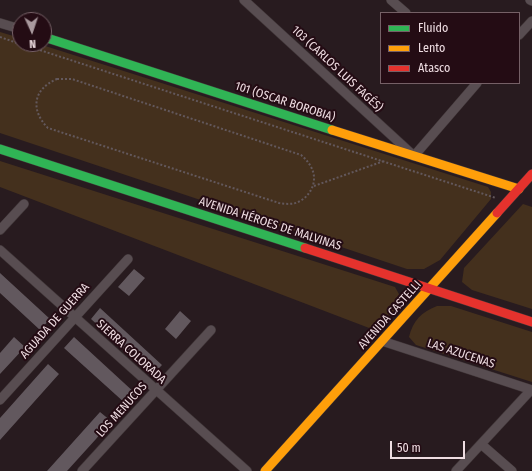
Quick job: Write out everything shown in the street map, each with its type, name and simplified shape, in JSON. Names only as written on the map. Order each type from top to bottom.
[{"type":"main road","name":"101 (OSCAR BOROBIA)","points":[[52,40],[518,189]]},
{"type":"main road","name":"AVENIDA HÉROES DE MALVINAS","points":[[0,149],[532,322]]},
{"type":"main road","name":"AVENIDA CASTELLI","points":[[265,471],[532,174]]},
{"type":"street","name":"103 (CARLOS LUIS FAGÉS)","points":[[244,0],[414,156]]},
{"type":"street","points":[[391,0],[405,12]]},
{"type":"street","points":[[520,34],[532,21]]},
{"type":"street","points":[[0,23],[12,27]]},
{"type":"street","points":[[414,156],[476,84]]},
{"type":"street","points":[[0,230],[24,204]]},
{"type":"street","name":"SIERRA COLORADA","points":[[0,250],[247,471]]},
{"type":"street","name":"AGUADA DE GUERRA","points":[[0,400],[128,259]]},
{"type":"street","name":"LOS MENUCOS","points":[[82,471],[211,330]]},
{"type":"street","name":"LAS AZUCENAS","points":[[382,341],[531,390]]},
{"type":"street","points":[[456,471],[531,390]]},
{"type":"street","points":[[482,444],[512,471]]},
{"type":"path","points":[[0,37],[12,41]]},
{"type":"path","points":[[45,52],[507,201]]},
{"type":"path","points":[[314,186],[315,178],[312,167],[301,155],[72,79],[57,79],[47,83],[40,92],[37,101],[37,110],[41,121],[48,128],[279,203],[291,204],[301,201],[307,196],[314,186],[384,161]]},
{"type":"shaded area","points":[[0,32],[12,36],[12,52],[52,52],[52,48],[488,187],[491,192],[491,199],[440,260],[424,269],[407,269],[0,133]]},
{"type":"shaded area","points":[[0,161],[395,287],[400,296],[397,308],[377,331],[0,187]]},
{"type":"shaded area","points":[[523,204],[532,207],[532,309],[472,290],[462,282],[464,268]]},
{"type":"shaded area","points":[[437,306],[451,306],[532,332],[532,382],[416,345],[409,337],[415,322],[426,311]]},
{"type":"building","points":[[134,269],[145,278],[129,296],[118,287]]},
{"type":"building","points":[[0,273],[50,319],[40,330],[0,293]]},
{"type":"building","points":[[100,308],[162,365],[152,375],[91,319]]},
{"type":"building","points":[[180,311],[191,321],[176,339],[165,329]]},
{"type":"building","points":[[14,337],[25,347],[0,374],[0,353]]},
{"type":"building","points":[[74,337],[136,394],[126,404],[64,348]]},
{"type":"building","points":[[48,364],[59,374],[0,440],[0,418]]},
{"type":"building","points":[[100,412],[111,421],[96,439],[67,471],[47,471]]},
{"type":"traffic: fast","points":[[52,40],[332,130]]},
{"type":"traffic: fast","points":[[0,149],[305,248]]},
{"type":"traffic: slow","points":[[332,130],[519,189]]},
{"type":"traffic: slow","points":[[265,471],[497,213]]},
{"type":"traffic: jam","points":[[497,213],[532,174]]},
{"type":"traffic: jam","points":[[305,248],[532,322]]}]
